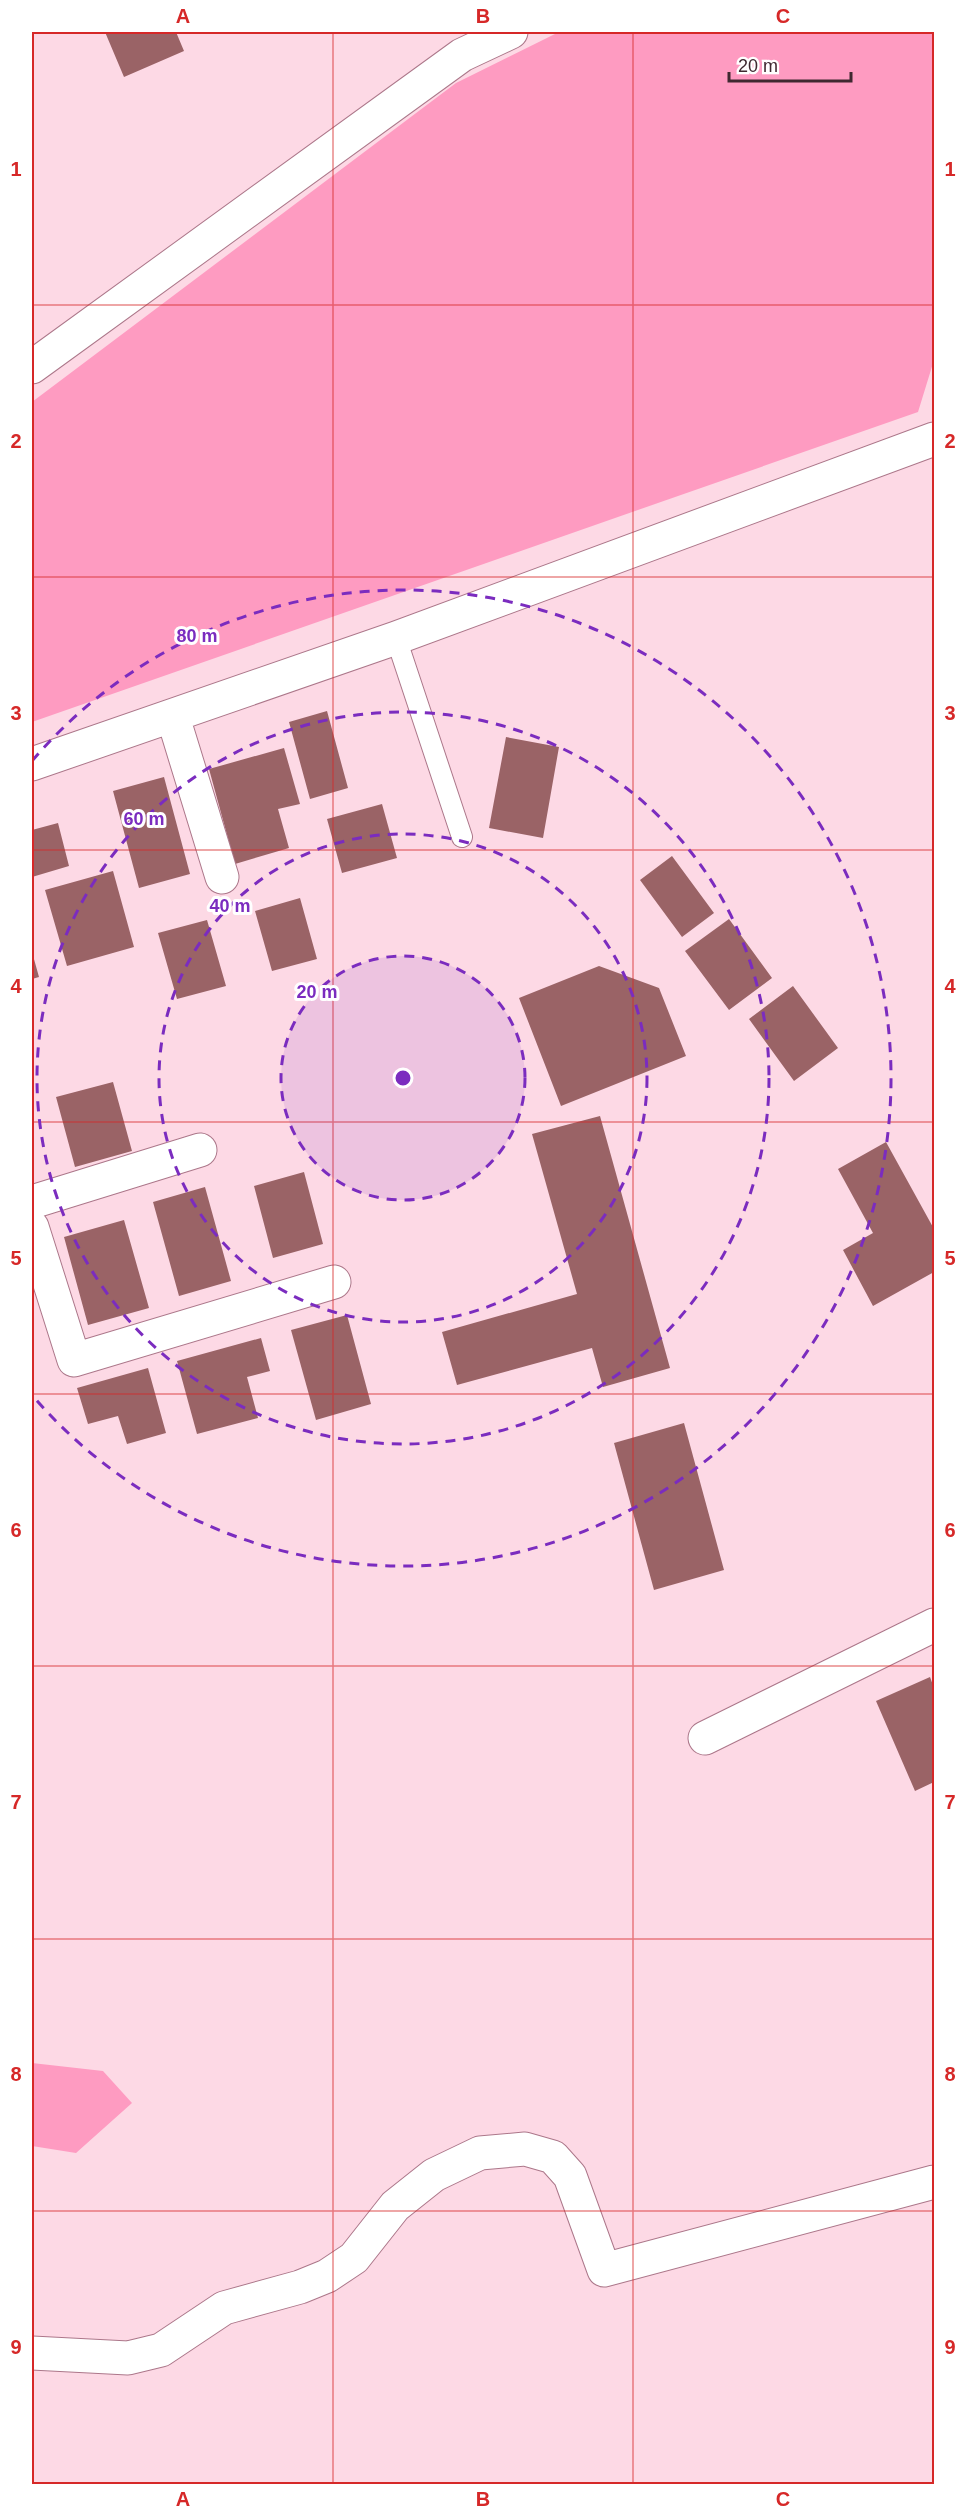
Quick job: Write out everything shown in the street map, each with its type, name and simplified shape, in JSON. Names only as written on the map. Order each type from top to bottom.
[{"type":"street","points":[[32,367],[462,55],[511,32]]},
{"type":"street","points":[[32,764],[396,638],[934,439]]},
{"type":"street","points":[[173,717],[222,877]]},
{"type":"street","points":[[32,1202],[200,1150]]},
{"type":"street","points":[[32,1227],[75,1360],[333,1282]]},
{"type":"street","points":[[705,1738],[934,1624]]},
{"type":"street","points":[[32,2353],[128,2358],[161,2350],[224,2308],[300,2287],[327,2276],[354,2258],[395,2206],[434,2175],[480,2153],[525,2149],[553,2157],[570,2176],[604,2270],[934,2182]]},
{"type":"lane","points":[[396,638],[462,837]]},
{"type":"shaded area","points":[[559,32],[934,32],[934,360],[918,412],[32,722],[32,402],[456,83]]},
{"type":"shaded area","points":[[32,2063],[103,2071],[132,2103],[76,2153],[32,2146]]},
{"type":"building","points":[[105,32],[176,32],[184,51],[124,77]]},
{"type":"building","points":[[327,711],[348,788],[310,799],[289,722]]},
{"type":"building","points":[[506,737],[559,747],[543,838],[489,828]]},
{"type":"building","points":[[284,748],[300,804],[278,809],[289,848],[235,864],[209,769]]},
{"type":"building","points":[[164,777],[190,874],[139,888],[113,791]]},
{"type":"building","points":[[382,804],[397,858],[342,873],[327,819]]},
{"type":"building","points":[[58,823],[69,866],[32,877],[32,830]]},
{"type":"building","points":[[672,856],[714,913],[682,937],[640,880]]},
{"type":"building","points":[[113,871],[134,947],[67,966],[45,890]]},
{"type":"building","points":[[300,898],[317,959],[272,971],[255,911]]},
{"type":"building","points":[[729,919],[772,978],[729,1010],[685,951]]},
{"type":"building","points":[[207,920],[226,986],[177,999],[158,933]]},
{"type":"building","points":[[32,952],[39,977],[32,979]]},
{"type":"building","points":[[599,966],[659,988],[686,1056],[561,1106],[519,998]]},
{"type":"building","points":[[793,986],[838,1048],[794,1081],[749,1019]]},
{"type":"building","points":[[113,1082],[132,1151],[75,1167],[56,1097]]},
{"type":"building","points":[[600,1116],[670,1368],[603,1387],[592,1348],[457,1385],[442,1332],[577,1294],[532,1134]]},
{"type":"building","points":[[886,1142],[934,1229],[934,1272],[873,1306],[843,1250],[873,1233],[838,1169]]},
{"type":"building","points":[[304,1172],[323,1244],[273,1258],[254,1186]]},
{"type":"building","points":[[205,1187],[231,1281],[179,1296],[153,1202]]},
{"type":"building","points":[[124,1220],[149,1308],[88,1325],[64,1237]]},
{"type":"building","points":[[347,1315],[371,1404],[316,1420],[291,1330]]},
{"type":"building","points":[[261,1338],[270,1371],[247,1377],[258,1418],[197,1434],[177,1361]]},
{"type":"building","points":[[148,1368],[166,1433],[127,1444],[118,1416],[88,1424],[77,1388]]},
{"type":"building","points":[[684,1423],[724,1570],[654,1590],[614,1443]]},
{"type":"building","points":[[930,1677],[934,1688],[934,1782],[915,1791],[876,1701]]}]
